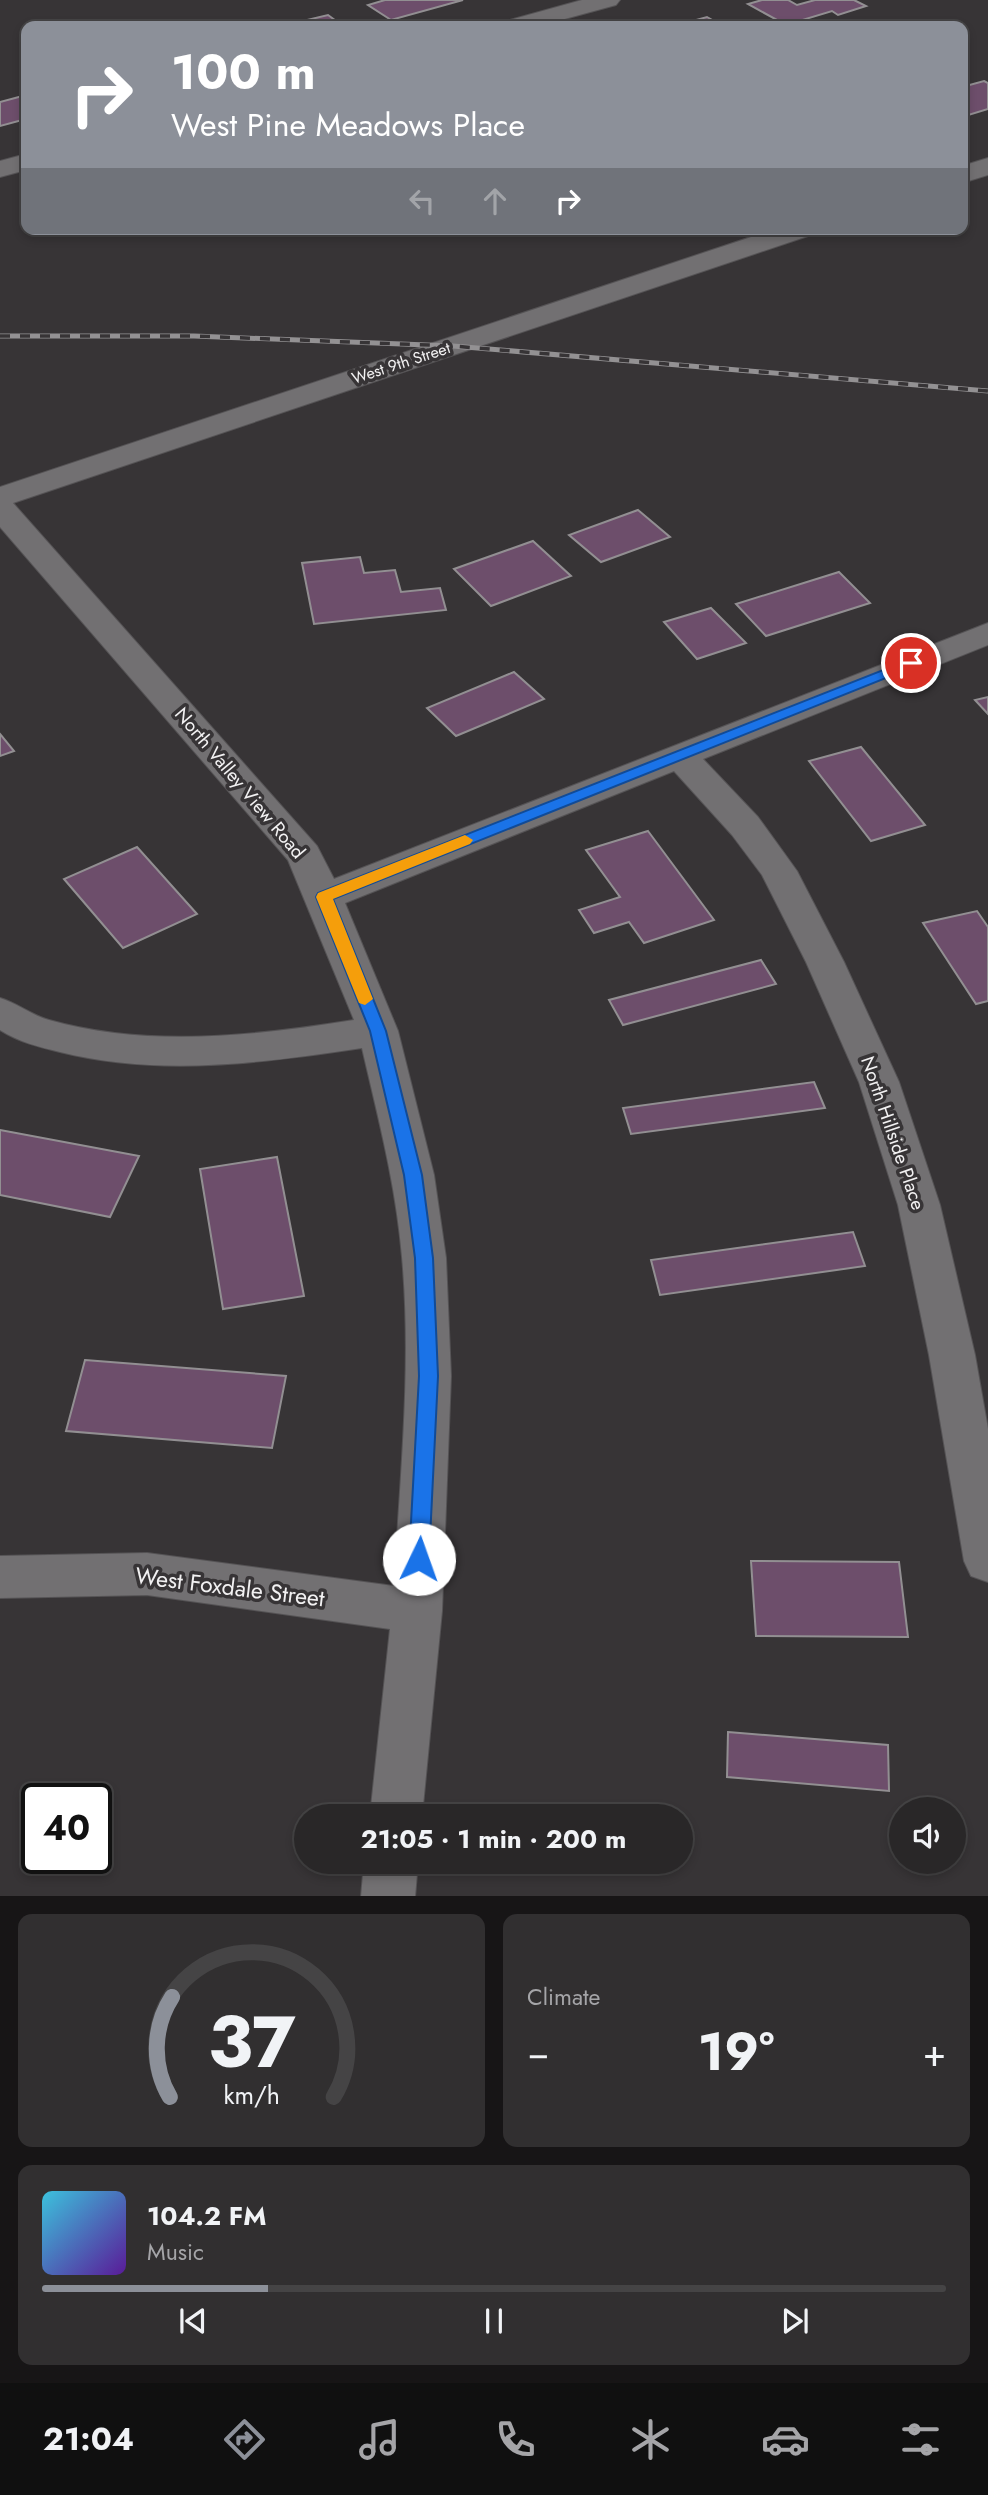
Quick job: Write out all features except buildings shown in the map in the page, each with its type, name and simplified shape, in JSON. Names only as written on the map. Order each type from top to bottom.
[{"type":"street","points":[[532,21],[608,0]]},
{"type":"street","points":[[0,169],[21,163]]},
{"type":"street","points":[[968,173],[988,166]]},
{"type":"street","name":"West 9th Street","points":[[0,497],[784,235]]},
{"type":"street","name":"North Valley View Road","points":[[0,508],[304,855],[324,897],[378,1031],[413,1175],[424,1258],[428,1376],[417,1611],[397,1804]]},
{"type":"street","points":[[324,897],[988,633]]},
{"type":"street","name":"North Hillside Place","points":[[679,755],[744,826],[778,871],[825,961],[879,1082],[919,1205],[952,1355],[988,1562]]},
{"type":"street","points":[[0,1012],[36,1031],[110,1048],[158,1053],[233,1052],[378,1031]]},
{"type":"street","name":"West Foxdale Street","points":[[0,1577],[147,1574],[417,1611]]},
{"type":"street","points":[[388,1896],[390,1874]]},
{"type":"railway","points":[[0,336],[194,336],[453,346],[988,391]]},
{"type":"slow traffic","points":[[365,999],[324,897],[465,840]]},
{"type":"route","points":[[419,1559],[428,1376],[424,1258],[413,1175],[378,1031],[324,897],[911,663]]}]
